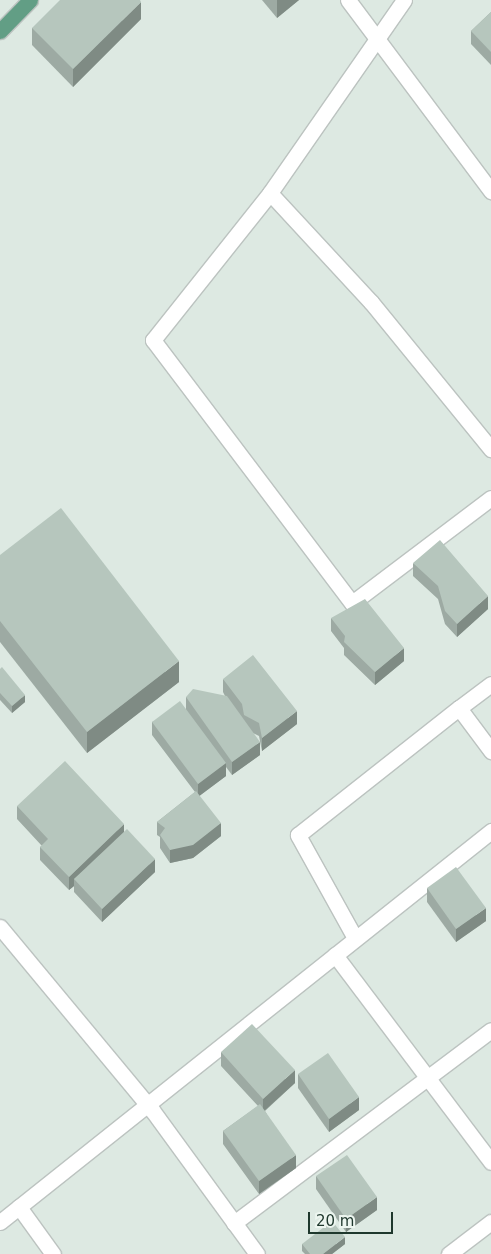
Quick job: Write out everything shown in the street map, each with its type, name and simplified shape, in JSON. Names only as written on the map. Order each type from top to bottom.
[{"type":"main road","points":[[0,31],[30,0]]},
{"type":"street","points":[[348,0],[491,191]]},
{"type":"street","points":[[404,0],[270,193],[153,340],[352,603],[491,498]]},
{"type":"street","points":[[270,193],[371,302],[491,449]]},
{"type":"street","points":[[355,938],[298,835],[491,684]]},
{"type":"street","points":[[459,708],[491,751]]},
{"type":"street","points":[[0,1222],[491,831]]},
{"type":"street","points":[[0,927],[147,1104],[257,1254]]},
{"type":"street","points":[[335,955],[426,1079],[491,1162]]},
{"type":"street","points":[[234,1223],[491,1030]]},
{"type":"street","points":[[20,1206],[54,1254]]},
{"type":"street","points":[[449,1254],[491,1222]]},
{"type":"building","points":[[60,0],[140,0],[141,2],[73,69],[32,28]]},
{"type":"building","points":[[491,12],[491,52],[471,31]]},
{"type":"building","points":[[61,508],[179,661],[87,732],[0,621],[0,555]]},
{"type":"building","points":[[440,540],[488,596],[457,624],[445,611],[438,586],[413,563]]},
{"type":"building","points":[[365,599],[404,648],[375,672],[344,642],[345,636],[331,618]]},
{"type":"building","points":[[253,655],[297,711],[262,738],[259,723],[244,715],[242,704],[223,679]]},
{"type":"building","points":[[2,667],[25,695],[12,706],[0,693],[0,669]]},
{"type":"building","points":[[193,689],[227,696],[260,742],[232,762],[186,697]]},
{"type":"building","points":[[180,701],[226,763],[198,784],[152,722]]},
{"type":"building","points":[[65,761],[124,824],[69,877],[40,847],[48,839],[17,806]]},
{"type":"building","points":[[196,791],[221,823],[193,845],[170,850],[160,835],[165,828],[157,822]]},
{"type":"building","points":[[127,829],[155,859],[102,909],[74,879]]},
{"type":"building","points":[[456,867],[486,908],[456,929],[427,888]]},
{"type":"building","points":[[252,1024],[295,1070],[263,1099],[221,1052]]},
{"type":"building","points":[[328,1053],[359,1097],[329,1119],[298,1074]]},
{"type":"building","points":[[260,1104],[296,1155],[259,1181],[223,1131]]},
{"type":"building","points":[[347,1155],[377,1197],[346,1219],[316,1176]]},
{"type":"building","points":[[332,1221],[345,1237],[323,1254],[310,1254],[302,1244]]}]
